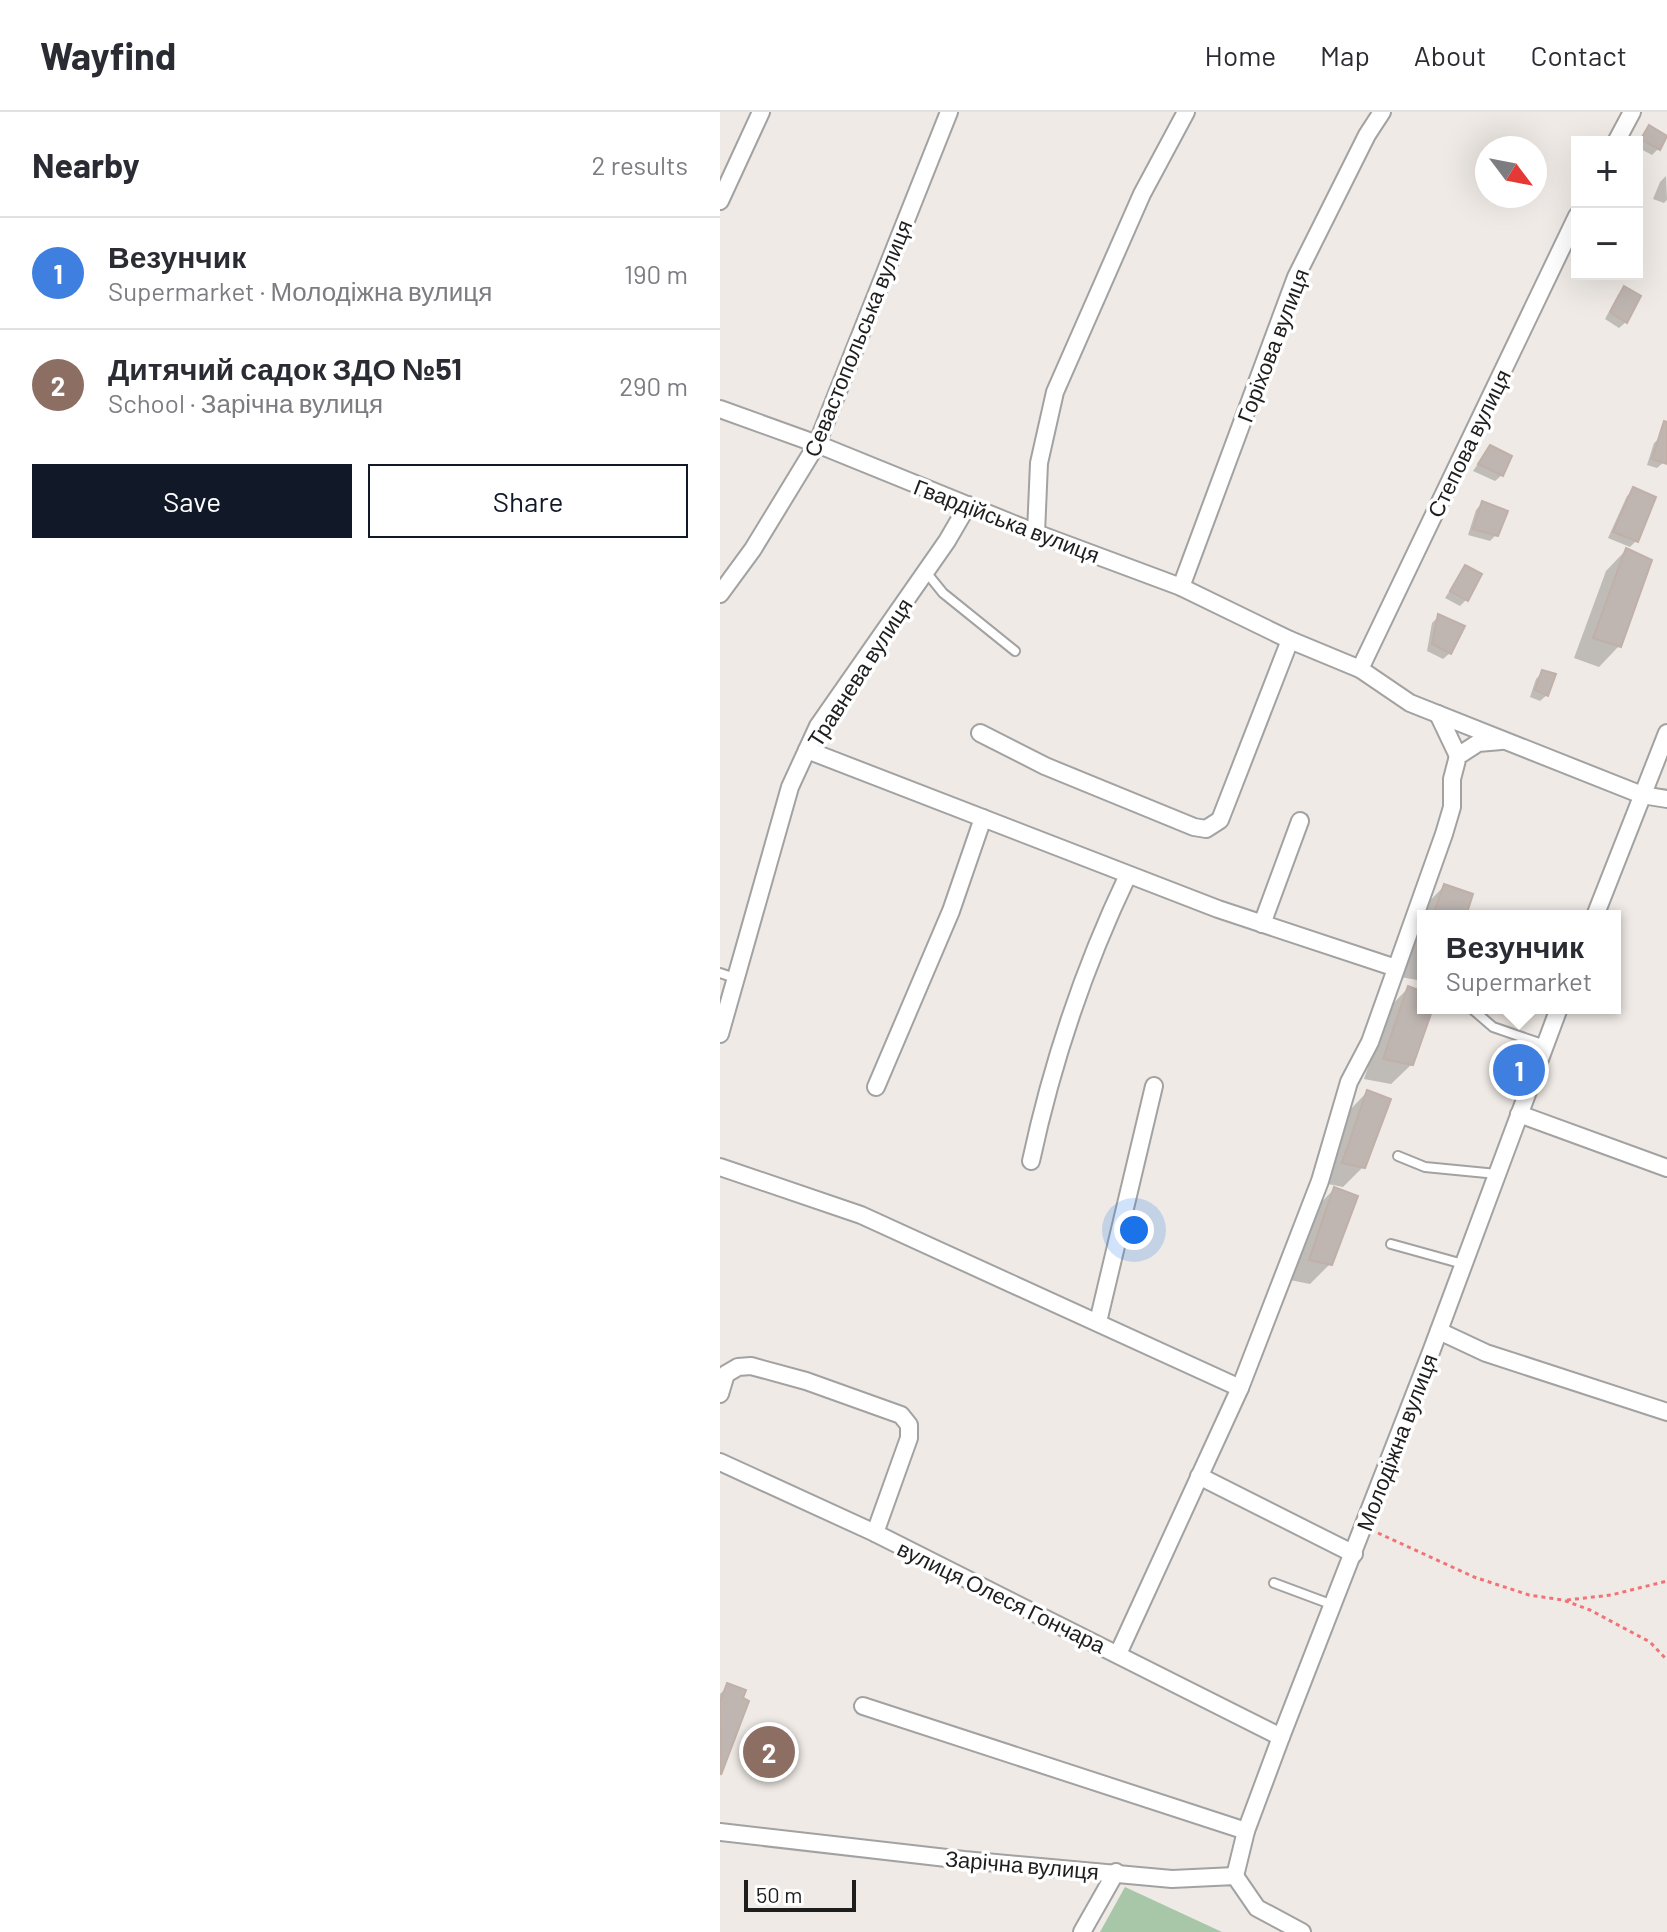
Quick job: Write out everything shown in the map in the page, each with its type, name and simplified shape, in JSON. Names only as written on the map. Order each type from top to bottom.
[{"type":"street","points":[[720,201],[761,112]]},
{"type":"street","name":"Севастопольська вулиця","points":[[720,594],[753,549],[817,444],[949,112]]},
{"type":"street","points":[[1036,533],[1039,463],[1055,392],[1142,194],[1186,112]]},
{"type":"street","name":"Горіхова вулиця","points":[[1181,587],[1296,277],[1367,135],[1382,112]]},
{"type":"street","points":[[1619,136],[1632,112]]},
{"type":"street","name":"Степова вулиця","points":[[1360,669],[1571,229]]},
{"type":"street","name":"Гвардійська вулиця","points":[[720,409],[1181,587],[1290,640],[1360,669],[1410,703],[1642,795],[1667,799]]},
{"type":"street","name":"Травнева вулиця","points":[[720,1034],[728,975],[790,787],[818,726],[968,505]]},
{"type":"street","points":[[980,733],[1045,766],[1194,827],[1206,829],[1220,820],[1290,640]]},
{"type":"street","points":[[1118,1654],[1240,1388],[1320,1181],[1349,1082],[1370,1042],[1452,807],[1452,779],[1458,756],[1438,714]]},
{"type":"street","points":[[1597,910],[1667,733]]},
{"type":"street","points":[[1458,756],[1478,743],[1505,740]]},
{"type":"street","points":[[807,750],[1128,875],[1396,968]]},
{"type":"street","points":[[876,1087],[951,911],[983,818]]},
{"type":"street","points":[[1262,924],[1300,821]]},
{"type":"street","points":[[1031,1161],[1042,1107],[1100,933],[1128,875]]},
{"type":"street","name":"Молодіжна вулиця","points":[[1235,1876],[1246,1831],[1281,1737],[1354,1554],[1557,1014]]},
{"type":"street","points":[[1098,1322],[1154,1086]]},
{"type":"street","points":[[1519,1114],[1667,1168]]},
{"type":"street","points":[[720,1167],[861,1215],[1240,1388]]},
{"type":"street","points":[[1439,1331],[1486,1353],[1667,1412]]},
{"type":"street","points":[[720,1394],[726,1374],[738,1367],[751,1366],[806,1381],[901,1415],[909,1425],[909,1438],[875,1533]]},
{"type":"street","name":"вулиця Олеся Гончара","points":[[720,1462],[875,1533],[1281,1737]]},
{"type":"street","points":[[1199,1476],[1354,1554]]},
{"type":"street","points":[[863,1706],[1246,1831]]},
{"type":"street","name":"Зарічна вулиця","points":[[720,1832],[964,1860],[1172,1879],[1235,1876]]},
{"type":"street","points":[[1082,1932],[1116,1872]]},
{"type":"street","points":[[1235,1876],[1257,1908],[1302,1932]]},
{"type":"lane","points":[[926,571],[943,593],[1015,651]]},
{"type":"lane","points":[[1478,1014],[1493,1027],[1545,1045]]},
{"type":"lane","points":[[1398,1156],[1425,1167],[1497,1174]]},
{"type":"lane","points":[[1391,1244],[1463,1264]]},
{"type":"lane","points":[[1274,1583],[1333,1605]]},
{"type":"path","points":[[1363,1529],[1383,1534],[1474,1577],[1529,1595],[1563,1600],[1621,1624],[1650,1642],[1667,1660]]},
{"type":"path","points":[[1563,1600],[1611,1595],[1667,1581]]},
{"type":"green space","points":[[1125,1887],[1222,1932],[1100,1932]]},
{"type":"building","points":[[1649,125],[1667,136],[1660,150],[1643,140]]},
{"type":"building","points":[[1624,286],[1641,296],[1627,323],[1610,312]]},
{"type":"building","points":[[1664,421],[1667,422],[1667,464],[1652,459]]},
{"type":"building","points":[[1490,445],[1512,456],[1503,476],[1478,464]]},
{"type":"building","points":[[1633,487],[1656,497],[1638,542],[1613,532]]},
{"type":"building","points":[[1482,501],[1508,511],[1498,536],[1473,529]]},
{"type":"building","points":[[1626,548],[1652,560],[1621,647],[1593,638]]},
{"type":"building","points":[[1465,565],[1482,574],[1468,601],[1450,591]]},
{"type":"building","points":[[1438,614],[1465,626],[1451,654],[1432,644]]},
{"type":"building","points":[[1542,670],[1556,674],[1548,696],[1535,690]]},
{"type":"building","points":[[1444,884],[1473,894],[1468,910],[1435,910]]},
{"type":"building","points":[[1408,986],[1417,990],[1417,1014],[1431,1014],[1413,1065],[1383,1059]]},
{"type":"building","points":[[1367,1090],[1391,1099],[1365,1168],[1342,1163]]},
{"type":"building","points":[[1334,1187],[1358,1196],[1332,1265],[1309,1260]]},
{"type":"building","points":[[727,1683],[746,1690],[743,1698],[749,1701],[721,1775],[720,1703]]},
{"type":"place","name":"Везунчик","points":[[1519,1070]]},
{"type":"place","name":"Дитячий садок ЗДО №51","points":[[769,1752]]}]
